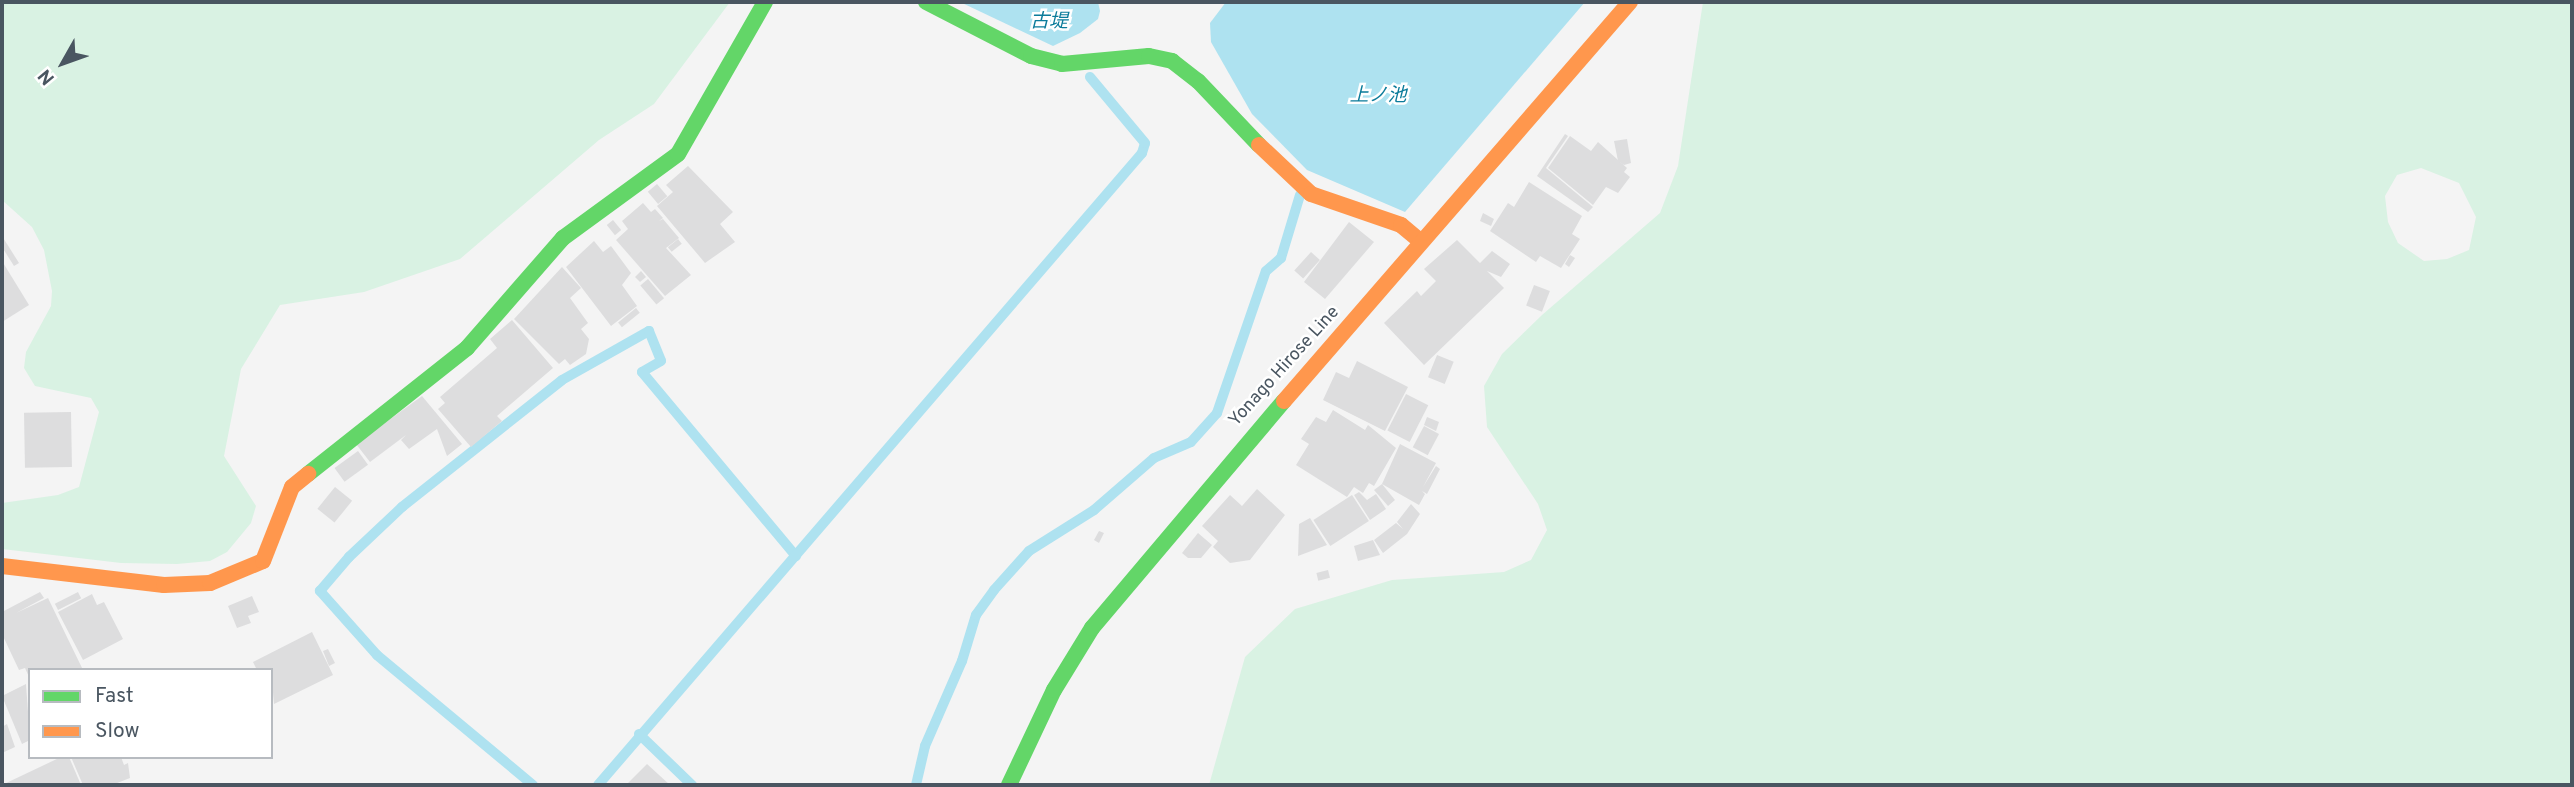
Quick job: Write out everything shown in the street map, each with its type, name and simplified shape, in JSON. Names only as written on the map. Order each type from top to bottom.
[{"type":"street","points":[[2,566],[164,585],[209,583],[263,561],[271,552],[292,487],[467,348],[563,239],[678,154],[765,2]]},
{"type":"street","points":[[926,2],[1031,56],[1062,64],[1149,57],[1172,61],[1198,80],[1295,183],[1311,194],[1401,226],[1421,243]]},
{"type":"street","name":"Yonago Hirose Line","points":[[1009,785],[1054,690],[1092,628],[1197,496],[1630,2]]},
{"type":"green space","points":[[2,2],[730,2],[654,104],[599,140],[460,259],[364,292],[280,305],[241,369],[224,456],[256,506],[251,523],[227,552],[210,561],[177,564],[121,563],[2,549],[2,503],[58,495],[79,487],[99,412],[91,398],[35,386],[24,368],[26,352],[51,306],[52,291],[44,250],[32,227],[2,200]]},
{"type":"green space","points":[[1703,2],[2572,2],[2572,785],[1209,785],[1245,657],[1295,609],[1392,580],[1504,572],[1531,560],[1547,530],[1538,504],[1487,427],[1484,386],[1502,354],[1542,315],[1660,213],[1678,166]],"holes":[[[2421,168],[2459,183],[2476,217],[2469,250],[2447,259],[2424,261],[2398,243],[2388,222],[2385,196],[2397,175]]]},
{"type":"water","name":"古堤","points":[[960,2],[1098,2],[1100,11],[1098,19],[1080,33],[1053,46]]},
{"type":"water","name":"上ノ池","points":[[1226,2],[1585,2],[1405,212],[1307,170],[1252,114],[1211,42],[1210,23]]},
{"type":"building","points":[[1565,134],[1568,136],[1546,168],[1593,207],[1588,212],[1537,176]]},
{"type":"building","points":[[1570,136],[1591,151],[1598,142],[1627,168],[1624,172],[1630,177],[1618,193],[1606,187],[1593,205],[1548,168]]},
{"type":"building","points":[[1627,139],[1631,163],[1624,165],[1618,161],[1614,141]]},
{"type":"building","points":[[688,166],[733,212],[720,224],[735,242],[705,263],[657,206],[673,192],[666,185]]},
{"type":"building","points":[[1529,182],[1582,216],[1572,234],[1580,239],[1561,268],[1540,256],[1536,262],[1490,231],[1508,203],[1514,207]]},
{"type":"building","points":[[657,184],[667,196],[658,204],[648,192]]},
{"type":"building","points":[[643,203],[651,212],[655,209],[663,218],[659,221],[663,219],[679,238],[666,248],[691,275],[665,296],[616,240],[628,229],[622,221]]},
{"type":"building","points":[[1483,213],[1494,219],[1491,226],[1480,221]]},
{"type":"building","points":[[613,220],[621,230],[615,235],[607,225]]},
{"type":"building","points":[[1349,222],[1374,242],[1325,299],[1304,282]]},
{"type":"building","points":[[2,236],[19,263],[14,266],[2,247]]},
{"type":"building","points":[[678,239],[682,244],[672,252],[668,247]]},
{"type":"building","points":[[1457,240],[1480,263],[1492,251],[1510,264],[1501,277],[1487,271],[1504,288],[1424,365],[1384,323],[1417,291],[1421,296],[1436,281],[1424,269]]},
{"type":"building","points":[[594,241],[603,252],[611,246],[631,273],[622,285],[637,306],[611,326],[566,267]]},
{"type":"building","points":[[1311,252],[1320,260],[1303,279],[1294,271]]},
{"type":"building","points":[[1570,255],[1575,258],[1569,267],[1565,264]]},
{"type":"building","points":[[2,261],[29,305],[2,322]]},
{"type":"building","points":[[562,267],[581,288],[570,298],[588,323],[581,329],[589,339],[586,354],[570,365],[565,359],[559,364],[514,319]]},
{"type":"building","points":[[641,271],[646,277],[640,282],[635,277]]},
{"type":"building","points":[[648,279],[664,298],[656,305],[640,285]]},
{"type":"building","points":[[1534,285],[1550,291],[1542,312],[1526,306]]},
{"type":"building","points":[[636,308],[640,313],[622,327],[618,322]]},
{"type":"building","points":[[512,320],[553,368],[497,416],[502,421],[471,447],[438,409],[445,403],[440,397],[497,348],[490,339]]},
{"type":"building","points":[[1437,355],[1454,362],[1445,384],[1428,377]]},
{"type":"building","points":[[1357,361],[1408,387],[1385,431],[1323,400],[1336,372],[1349,378]]},
{"type":"building","points":[[1406,394],[1428,405],[1410,442],[1387,431]]},
{"type":"building","points":[[422,396],[462,444],[447,456],[437,429],[409,449],[401,440],[406,435],[370,462],[356,444]]},
{"type":"building","points":[[1333,410],[1365,430],[1368,425],[1396,448],[1374,486],[1369,483],[1363,493],[1354,487],[1347,497],[1296,465],[1309,444],[1301,439],[1316,417],[1326,422]]},
{"type":"building","points":[[71,412],[72,467],[25,468],[24,413]]},
{"type":"building","points":[[1427,417],[1439,422],[1436,431],[1424,425]]},
{"type":"building","points":[[1424,426],[1439,434],[1428,455],[1413,447]]},
{"type":"building","points":[[1400,444],[1436,463],[1423,487],[1436,466],[1440,469],[1427,494],[1422,491],[1425,494],[1419,505],[1382,484]]},
{"type":"building","points":[[358,451],[368,465],[345,482],[335,468]]},
{"type":"building","points":[[1382,484],[1395,500],[1388,506],[1374,490]]},
{"type":"building","points":[[335,487],[352,501],[334,523],[317,509]]},
{"type":"building","points":[[1257,489],[1285,515],[1250,560],[1230,563],[1213,547],[1218,541],[1202,526],[1230,495],[1242,506]]},
{"type":"building","points":[[1359,492],[1367,500],[1376,494],[1386,509],[1370,520],[1354,495]]},
{"type":"building","points":[[1352,495],[1369,521],[1330,546],[1313,520]]},
{"type":"building","points":[[1411,504],[1420,514],[1407,534],[1383,553],[1374,540],[1396,523],[1403,529],[1397,522]]},
{"type":"building","points":[[1310,518],[1327,545],[1298,556],[1299,524]]},
{"type":"building","points":[[1099,531],[1104,533],[1099,543],[1094,540]]},
{"type":"building","points":[[1198,533],[1212,545],[1201,558],[1188,558],[1182,553]]},
{"type":"building","points":[[1373,540],[1380,555],[1358,561],[1354,546]]},
{"type":"building","points":[[1328,570],[1330,578],[1318,581],[1316,573]]},
{"type":"building","points":[[40,592],[44,598],[16,613],[48,598],[82,668],[28,668],[28,675],[25,668],[19,670],[2,634],[2,612]]},
{"type":"building","points":[[78,592],[81,598],[58,610],[55,604]]},
{"type":"building","points":[[92,594],[97,605],[104,602],[123,639],[83,660],[58,612]]},
{"type":"building","points":[[252,596],[259,612],[248,616],[251,623],[237,628],[228,606]]},
{"type":"building","points":[[312,632],[333,675],[274,704],[273,668],[256,668],[253,662]]},
{"type":"building","points":[[328,649],[335,663],[329,666],[323,651]]},
{"type":"building","points":[[26,684],[28,741],[22,744],[2,696]]},
{"type":"building","points":[[7,724],[15,747],[2,753],[2,727]]},
{"type":"building","points":[[57,759],[70,759],[81,785],[2,785]]},
{"type":"building","points":[[72,759],[122,759],[124,765],[128,763],[130,778],[112,785],[83,785]]},
{"type":"building","points":[[647,764],[670,785],[628,783]]},
{"type":"waterway","points":[[598,785],[1142,153],[1145,143],[1090,77]]},
{"type":"waterway","points":[[916,785],[925,746],[962,661],[976,615],[994,590],[1029,551],[1094,510],[1154,458],[1191,442],[1217,413],[1266,271],[1281,258],[1300,195]]},
{"type":"waterway","points":[[533,785],[377,655],[320,591],[349,557],[402,507],[562,380],[649,331],[661,361],[642,372],[796,556]]},
{"type":"waterway","points":[[639,734],[692,785]]},
{"type":"traffic: fast","points":[[308,474],[467,348],[563,238],[678,154],[765,2]]},
{"type":"traffic: fast","points":[[926,2],[1031,56],[1062,64],[1149,56],[1172,61],[1198,81],[1259,145]]},
{"type":"traffic: fast","points":[[1009,785],[1054,690],[1092,628],[1284,401]]},
{"type":"traffic: slow","points":[[1284,401],[1630,2]]},
{"type":"traffic: slow","points":[[1259,145],[1311,194],[1401,225],[1421,242]]},
{"type":"traffic: slow","points":[[2,566],[164,585],[210,583],[263,561],[292,487],[308,474]]}]
